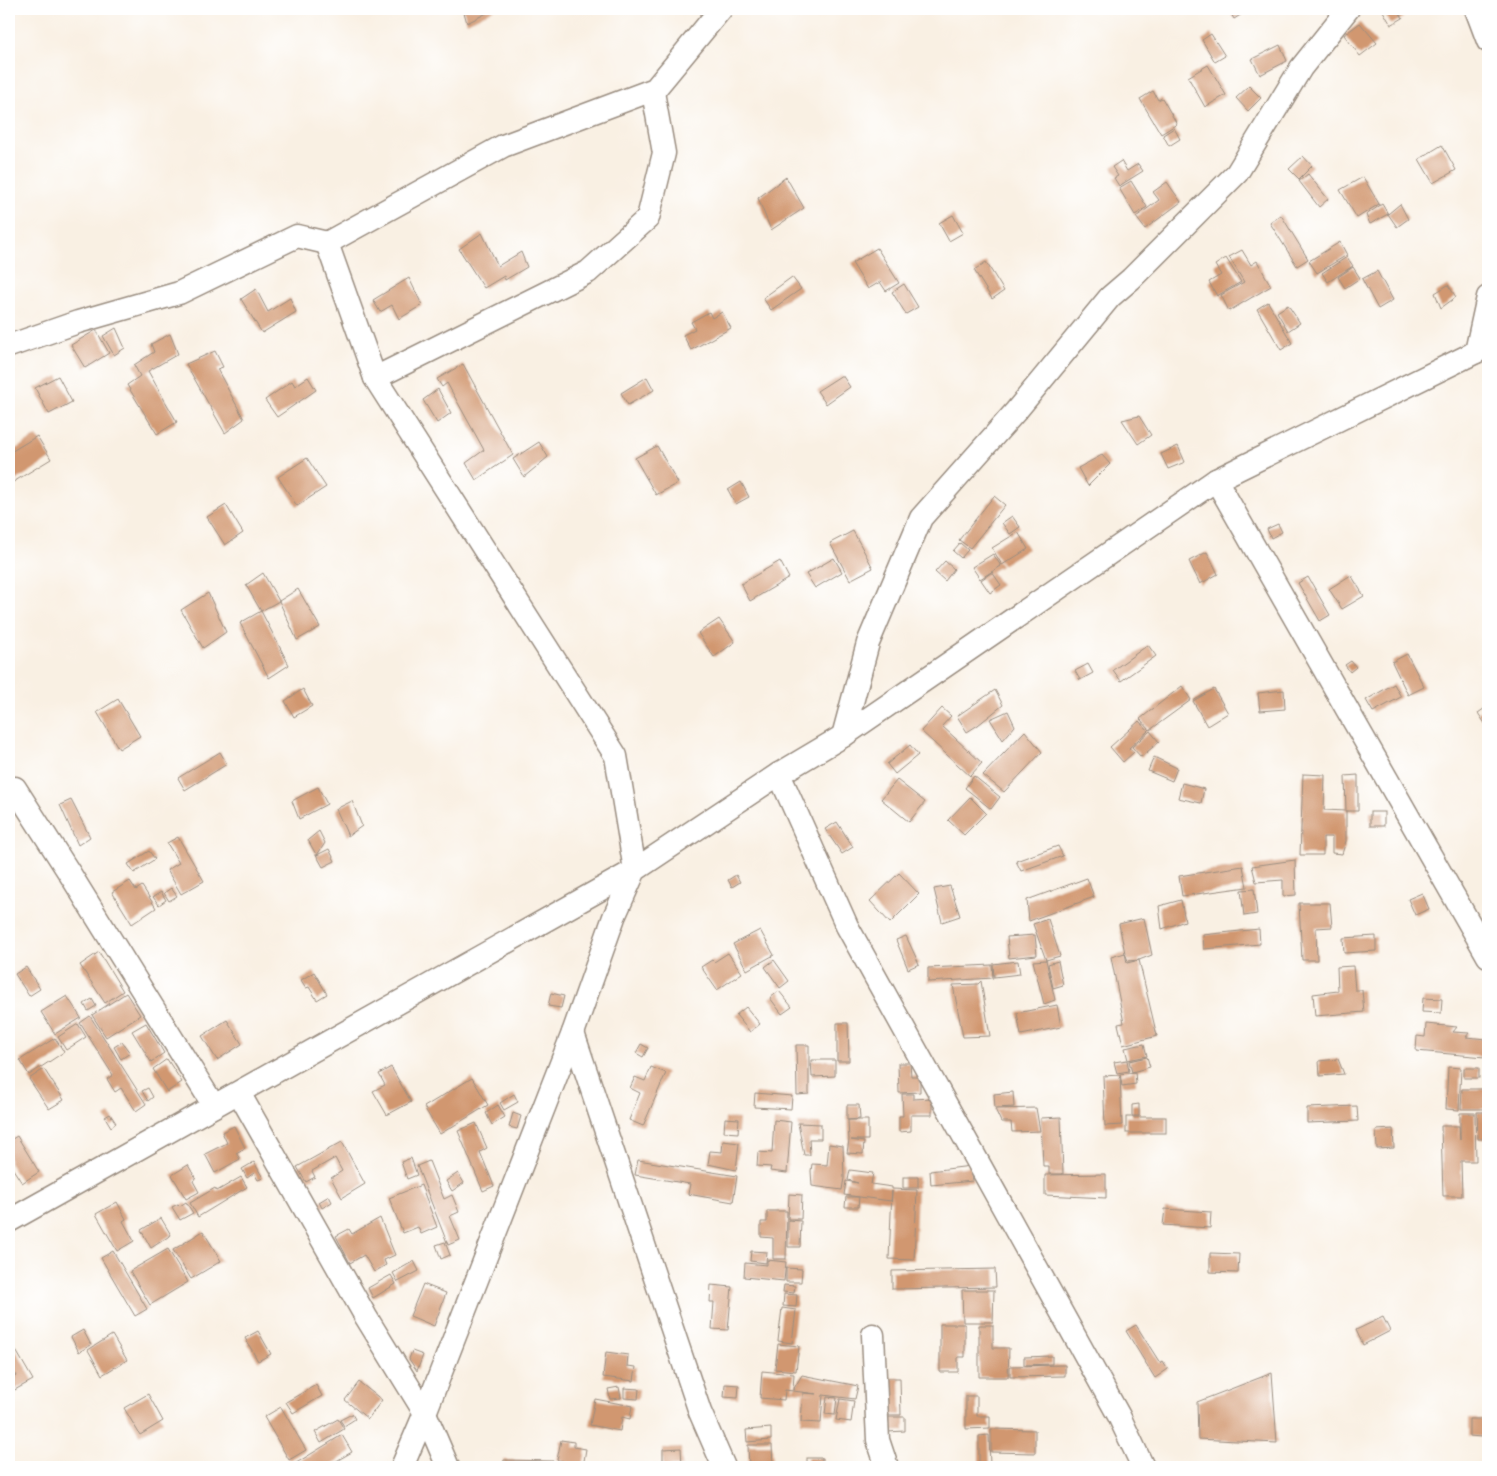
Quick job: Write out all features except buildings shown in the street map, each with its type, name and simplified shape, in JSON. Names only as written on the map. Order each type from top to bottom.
[{"type":"street","points":[[9,346],[78,322],[179,293],[298,236],[327,243],[503,146],[655,89],[721,9]]},
{"type":"street","points":[[843,736],[868,643],[921,518],[1016,411],[1110,297],[1131,279],[1237,173],[1301,68],[1348,9]]},
{"type":"street","points":[[1476,9],[1488,41]]},
{"type":"street","points":[[375,378],[588,272],[648,218],[664,153],[653,92]]},
{"type":"street","points":[[327,243],[375,378],[616,756],[635,870],[614,917],[573,1033],[425,1413],[402,1467]]},
{"type":"street","points":[[9,1221],[635,870],[779,774],[843,736],[1216,480],[1482,347],[1488,297]]},
{"type":"street","points":[[1216,480],[1488,956]]},
{"type":"street","points":[[779,774],[847,926],[1119,1416],[1143,1467]]},
{"type":"street","points":[[15,788],[214,1106]]},
{"type":"street","points":[[573,1033],[700,1412],[724,1467]]},
{"type":"street","points":[[239,1092],[366,1317],[425,1413],[448,1467]]},
{"type":"street","points":[[873,1335],[878,1440],[887,1467]]}]
